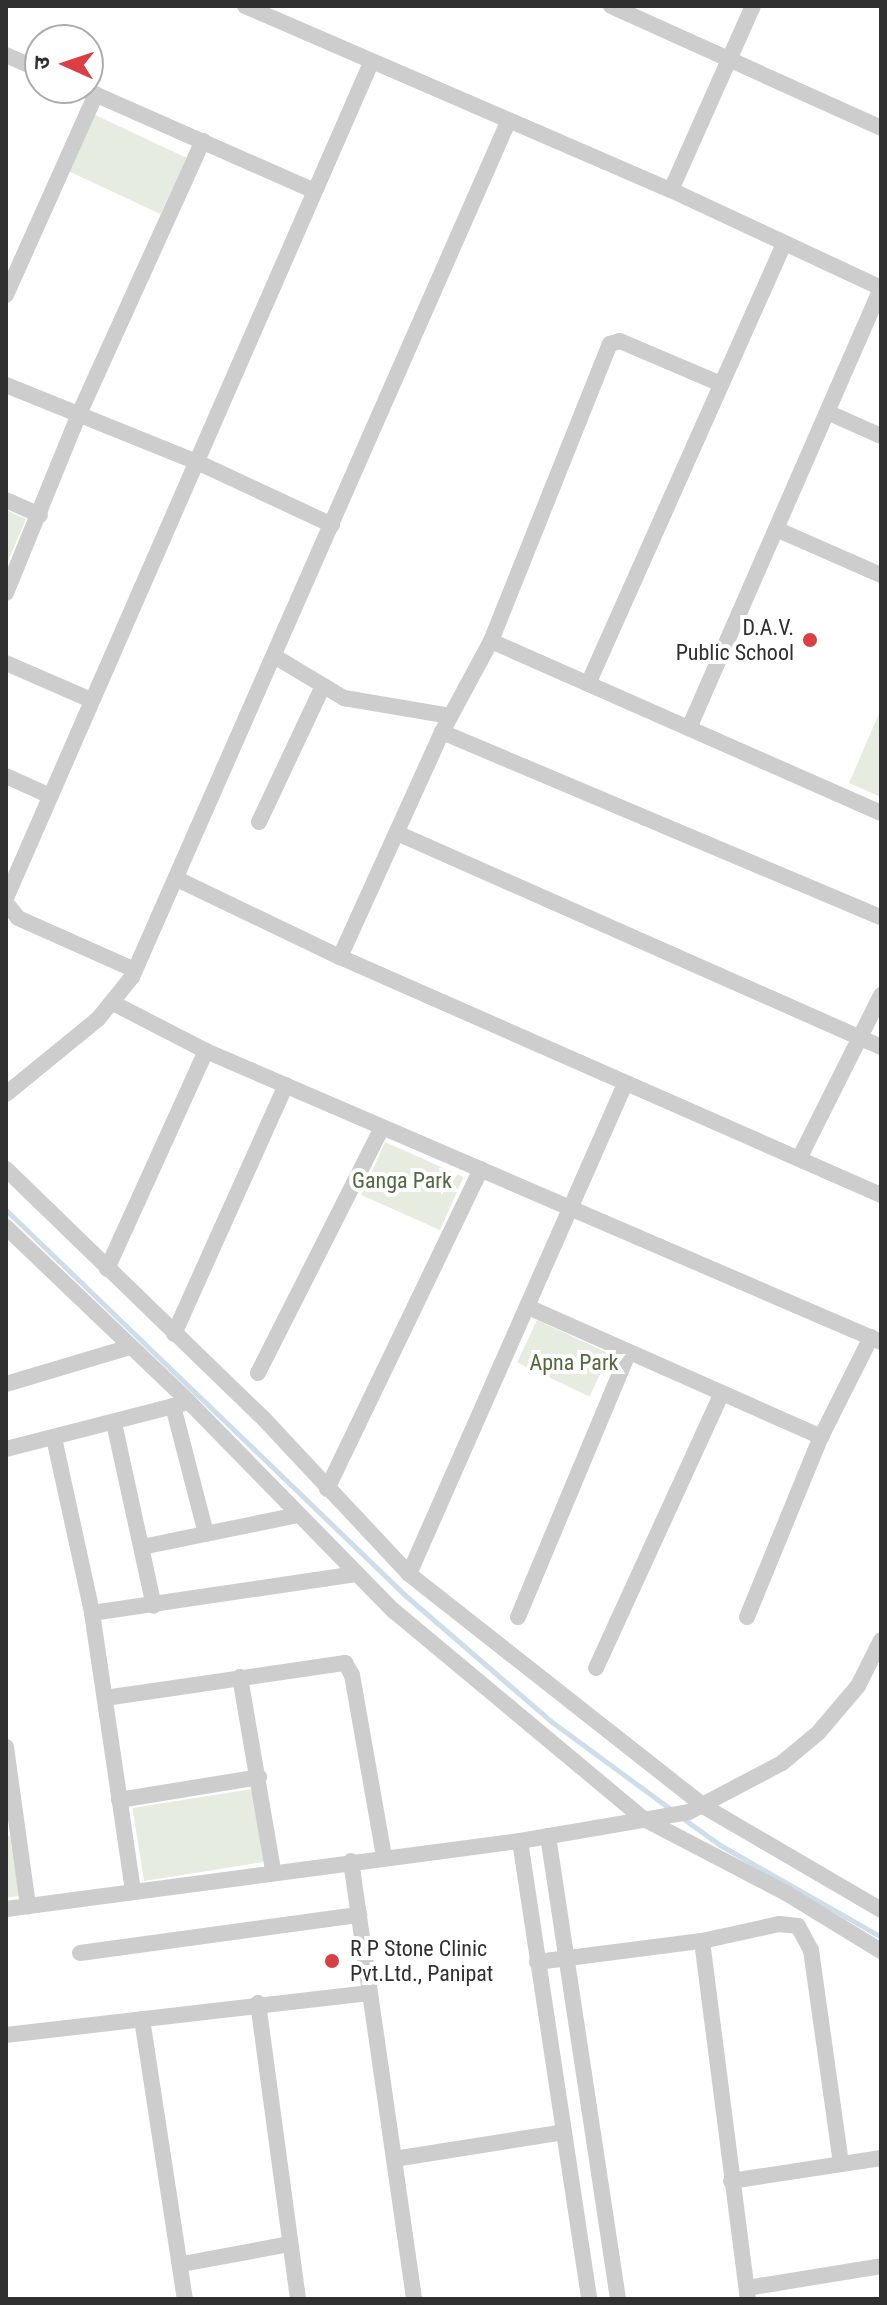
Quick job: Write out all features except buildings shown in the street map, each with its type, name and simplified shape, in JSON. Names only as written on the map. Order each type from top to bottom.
[{"type":"street","points":[[611,6],[729,56],[881,128]]},
{"type":"street","points":[[671,190],[753,6]]},
{"type":"street","points":[[251,7],[371,63],[671,190],[881,289],[689,728]]},
{"type":"street","points":[[135,970],[18,918],[6,898],[48,795],[371,63]]},
{"type":"street","points":[[104,98],[314,191]]},
{"type":"street","points":[[6,295],[10,276],[83,104]]},
{"type":"street","points":[[6,1094],[113,1003],[135,970],[508,122]]},
{"type":"street","points":[[6,593],[79,414],[203,141]]},
{"type":"street","points":[[588,684],[783,245]]},
{"type":"street","points":[[340,957],[442,732],[491,641],[610,344],[620,341],[721,384]]},
{"type":"street","points":[[6,385],[197,462],[332,525]]},
{"type":"street","points":[[827,412],[881,436]]},
{"type":"street","points":[[6,500],[40,515]]},
{"type":"street","points":[[776,529],[881,575]]},
{"type":"street","points":[[491,641],[881,813]]},
{"type":"street","points":[[274,656],[344,698],[450,716]]},
{"type":"street","points":[[6,663],[91,700]]},
{"type":"street","points":[[259,822],[323,686]]},
{"type":"street","points":[[442,732],[881,917]]},
{"type":"street","points":[[6,776],[48,795]]},
{"type":"street","points":[[397,833],[881,1047]]},
{"type":"street","points":[[177,879],[340,957],[881,1195]]},
{"type":"street","points":[[800,1157],[881,995]]},
{"type":"street","points":[[113,1003],[206,1051],[876,1340],[821,1437],[747,1617]]},
{"type":"street","points":[[107,1269],[206,1051]]},
{"type":"street","points":[[409,1574],[625,1084]]},
{"type":"street","points":[[174,1334],[286,1085]]},
{"type":"street","points":[[258,1373],[382,1127]]},
{"type":"street","points":[[6,1169],[264,1419],[409,1574],[697,1810],[881,1910]]},
{"type":"street","points":[[327,1489],[481,1169]]},
{"type":"street","points":[[6,1227],[130,1347],[181,1404],[356,1574],[650,1819],[786,1893],[881,1951]]},
{"type":"street","points":[[528,1307],[821,1437]]},
{"type":"street","points":[[6,1384],[130,1347]]},
{"type":"street","points":[[518,1617],[629,1352]]},
{"type":"street","points":[[596,1668],[721,1395]]},
{"type":"street","points":[[6,1449],[181,1404]]},
{"type":"street","points":[[181,1404],[206,1534]]},
{"type":"street","points":[[114,1423],[154,1606]]},
{"type":"street","points":[[54,1438],[92,1613],[133,1892]]},
{"type":"street","points":[[142,1547],[298,1515]]},
{"type":"street","points":[[92,1613],[356,1574]]},
{"type":"street","points":[[6,1909],[273,1871],[520,1841],[697,1810],[782,1763],[818,1733],[844,1707],[881,1640]]},
{"type":"street","points":[[105,1698],[335,1662],[349,1665],[384,1857]]},
{"type":"street","points":[[240,1677],[273,1871]]},
{"type":"street","points":[[6,1747],[11,1824],[28,1906]]},
{"type":"street","points":[[119,1800],[259,1777]]},
{"type":"street","points":[[548,1836],[618,2299]]},
{"type":"street","points":[[520,1841],[589,2299]]},
{"type":"street","points":[[351,1861],[414,2299]]},
{"type":"street","points":[[80,1953],[359,1915]]},
{"type":"street","points":[[537,1962],[702,1941],[779,1924],[795,1925],[806,1935],[841,2164]]},
{"type":"street","points":[[702,1941],[747,2293],[881,2266]]},
{"type":"street","points":[[6,2035],[258,2003],[370,1993]]},
{"type":"street","points":[[258,2003],[298,2299]]},
{"type":"street","points":[[142,2019],[185,2299]]},
{"type":"street","points":[[394,2159],[564,2132]]},
{"type":"street","points":[[731,2181],[881,2158]]},
{"type":"street","points":[[182,2264],[290,2244]]},
{"type":"green space","points":[[95,115],[187,158],[160,214],[69,171]]},
{"type":"green space","points":[[6,510],[26,519],[6,566]]},
{"type":"green space","points":[[881,709],[881,797],[849,783]]},
{"type":"green space","name":"Ganga Park","points":[[385,1142],[464,1177],[440,1230],[361,1195]]},
{"type":"green space","name":"Apna Park","points":[[537,1320],[610,1354],[590,1396],[517,1363]]},
{"type":"green space","points":[[252,1789],[264,1862],[144,1881],[132,1808]]},
{"type":"green space","points":[[6,1836],[10,1836],[19,1896],[6,1898]]},
{"type":"waterway","points":[[6,1210],[406,1596],[552,1722],[673,1811]]},
{"type":"waterway","points":[[681,1817],[720,1845],[881,1937]]},
{"type":"place","name":"D.A.V. Public School","points":[[810,640]]},
{"type":"place","name":"R P Stone Clinic Pvt.Ltd., Panipat","points":[[332,1961]]}]
